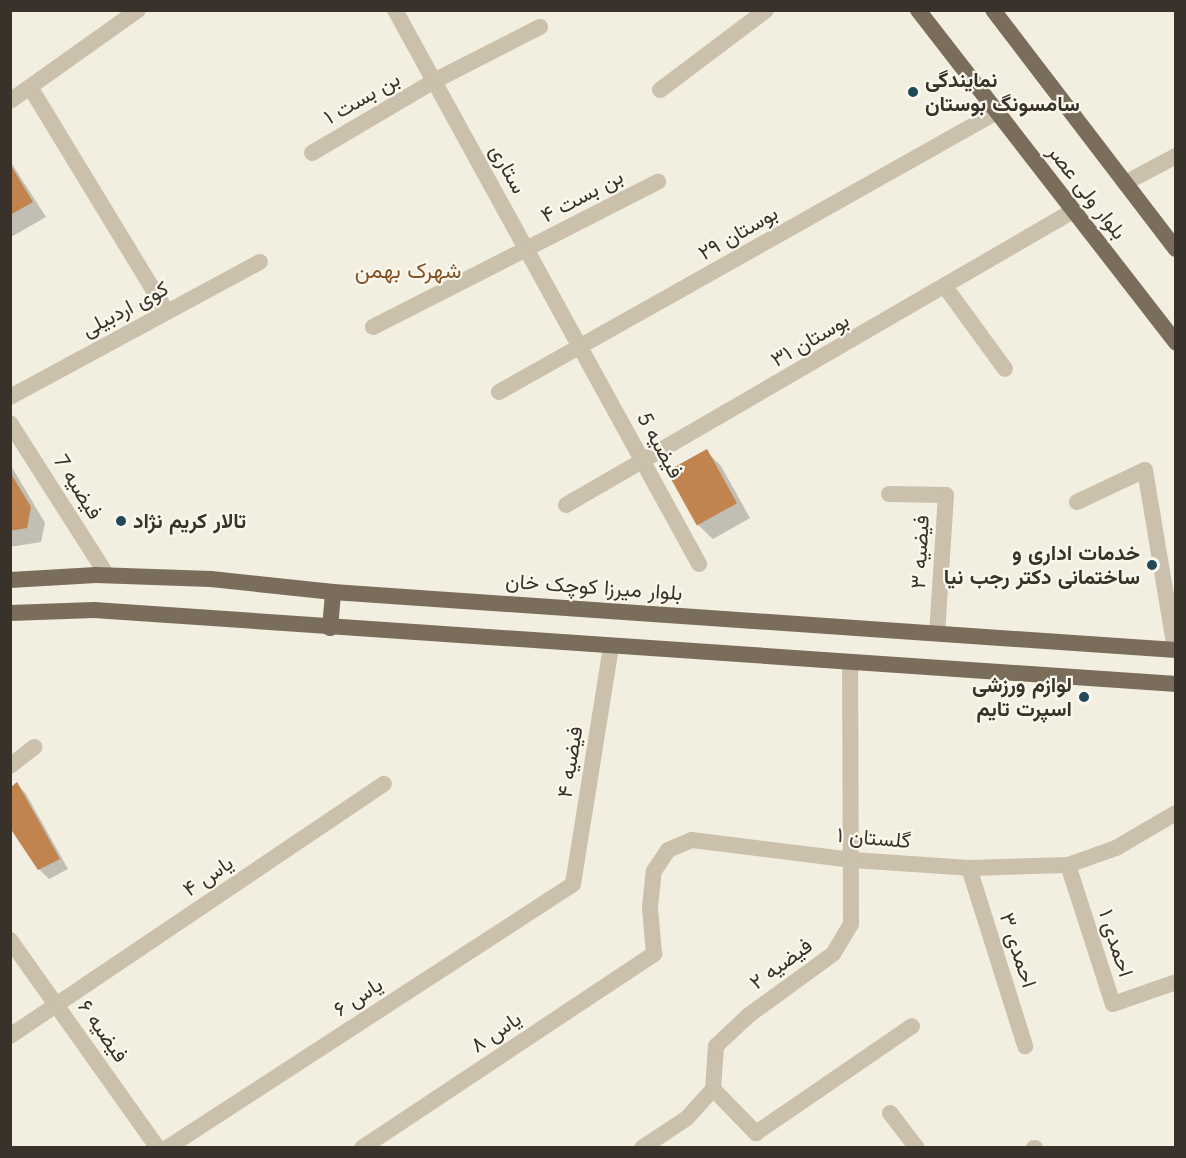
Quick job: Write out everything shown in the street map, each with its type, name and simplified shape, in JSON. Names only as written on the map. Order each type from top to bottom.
[{"type":"main road","name":"بلوار ولی عصر","points":[[918,10],[1176,343]]},
{"type":"main road","name":"بلوار ولی عصر","points":[[993,10],[1176,249]]},
{"type":"main road","name":"بلوار میرزا کوچک خان","points":[[10,580],[106,575],[211,579],[333,591],[1175,650]]},
{"type":"main road","points":[[330,628],[333,591]]},
{"type":"main road","points":[[10,613],[94,610],[330,628],[1176,684]]},
{"type":"street","points":[[10,101],[138,10]]},
{"type":"street","name":"ستاری","points":[[395,10],[581,348]]},
{"type":"street","points":[[660,90],[766,10]]},
{"type":"street","name":"۱ بن بست","points":[[312,153],[434,81],[540,27]]},
{"type":"street","points":[[30,87],[167,312]]},
{"type":"street","name":"بوستان ۲۹","points":[[500,393],[997,112]]},
{"type":"street","points":[[1125,183],[1176,156]]},
{"type":"street","name":"بن بست ۴","points":[[373,327],[658,182]]},
{"type":"street","name":"بوستان ۳۱","points":[[566,505],[946,288],[1073,211]]},
{"type":"street","name":"کوی اردبیلی","points":[[10,397],[260,262]]},
{"type":"street","points":[[946,288],[1005,369]]},
{"type":"street","name":"فیضیه 5","points":[[581,348],[699,564]]},
{"type":"street","name":"فیضیه 7","points":[[10,423],[106,575]]},
{"type":"street","points":[[1077,502],[1145,470],[1175,650]]},
{"type":"street","name":"فیضیه ۳","points":[[889,494],[946,495],[937,633]]},
{"type":"street","name":"فیضیه ۴","points":[[573,884],[611,647]]},
{"type":"street","name":"فیضیه ۲","points":[[713,1089],[716,1046],[749,1015],[833,954],[851,924],[853,860],[850,663]]},
{"type":"street","points":[[10,766],[34,747]]},
{"type":"street","name":"یاس ۴","points":[[10,1036],[384,783]]},
{"type":"street","name":"گلستان ۱","points":[[654,954],[650,907],[654,871],[668,850],[692,840],[853,860],[969,868],[1068,865],[1116,848],[1176,813]]},
{"type":"street","name":"احمدی ۱","points":[[1068,865],[1113,1004],[1176,982]]},
{"type":"street","name":"احمدی ۳","points":[[969,868],[1025,1046]]},
{"type":"street","name":"یاس ۶","points":[[167,1148],[573,884]]},
{"type":"street","name":"فیضیه ۶","points":[[10,940],[158,1148]]},
{"type":"street","name":"یاس ۸","points":[[362,1148],[654,954]]},
{"type":"street","points":[[642,1148],[687,1118],[713,1089],[756,1133],[912,1026]]},
{"type":"street","points":[[891,1113],[917,1148]]},
{"type":"building","points":[[10,164],[33,202],[10,215]]},
{"type":"building","points":[[707,449],[737,503],[697,526],[667,471]]},
{"type":"building","points":[[10,472],[31,507],[27,528],[10,531]]},
{"type":"building","points":[[17,782],[60,859],[38,870],[10,828],[10,788]]},
{"type":"place","name":"نمایندگی سامسونگ بوستان","points":[[913,92]]},
{"type":"place","name":"تالار کریم نژاد","points":[[121,521]]},
{"type":"place","name":"خدمات اداری و ساختمانی دکتر رجب نیا","points":[[1152,565]]},
{"type":"place","name":"لوازم ورزشی اسپرت تایم","points":[[1084,697]]},
{"type":"district","name":"شهرک بهمن","points":[[408,271]]}]
